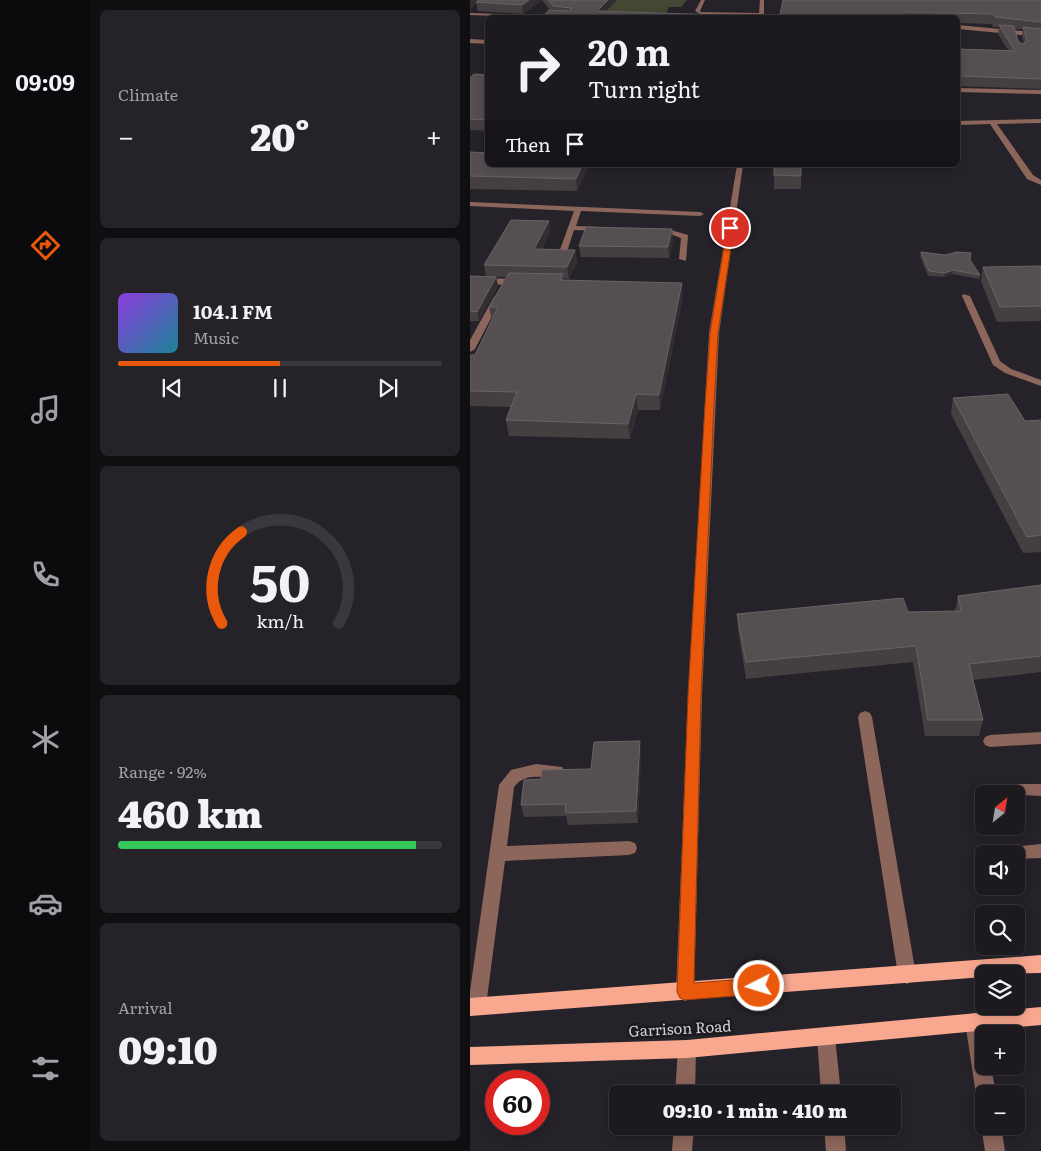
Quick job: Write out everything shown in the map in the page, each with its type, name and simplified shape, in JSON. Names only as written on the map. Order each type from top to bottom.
[{"type":"main road","points":[[473,1007],[1041,964]]},
{"type":"main road","name":"Garrison Road","points":[[470,1056],[687,1049],[1041,1016]]},
{"type":"street","points":[[703,0],[698,12],[745,15]]},
{"type":"street","points":[[761,15],[762,0]]},
{"type":"street","points":[[470,14],[475,8]]},
{"type":"street","points":[[470,14],[495,15]]},
{"type":"street","points":[[960,27],[1041,35]]},
{"type":"street","points":[[1016,32],[1018,41]]},
{"type":"street","points":[[470,41],[485,42]]},
{"type":"street","points":[[960,90],[1041,92]]},
{"type":"street","points":[[960,123],[1041,121]]},
{"type":"street","points":[[992,122],[1030,177],[1041,183]]},
{"type":"street","points":[[685,992],[695,695],[714,333],[740,167]]},
{"type":"street","points":[[470,204],[700,214]]},
{"type":"street","points":[[561,258],[578,209]]},
{"type":"street","points":[[571,228],[611,230]]},
{"type":"street","points":[[651,231],[671,232],[685,237],[683,259]]},
{"type":"street","points":[[470,281],[526,283]]},
{"type":"street","points":[[470,349],[507,282]]},
{"type":"street","points":[[966,296],[996,363],[1008,371],[1041,383]]},
{"type":"street","points":[[865,717],[906,974]]},
{"type":"street","points":[[990,741],[1041,738]]},
{"type":"street","points":[[473,1007],[499,854],[508,784],[512,777],[519,772],[575,770]]},
{"type":"street","points":[[1025,790],[1041,790]]},
{"type":"street","points":[[499,854],[629,848]]},
{"type":"street","points":[[1025,852],[1041,851]]},
{"type":"street","points":[[974,1022],[984,1085]]},
{"type":"street","points":[[826,1036],[830,1085]]},
{"type":"street","points":[[685,1085],[687,1049]]},
{"type":"street","points":[[682,1151],[683,1135]]},
{"type":"street","points":[[835,1135],[836,1151]]},
{"type":"street","points":[[992,1135],[995,1151]]},
{"type":"green space","points":[[580,0],[687,0],[681,7],[669,7],[666,13],[568,10]]},
{"type":"building","points":[[479,0],[529,0],[522,5],[476,2]]},
{"type":"building","points":[[548,0],[608,0],[597,11],[722,15],[544,15],[549,10],[570,11],[571,8],[553,6]]},
{"type":"building","points":[[783,0],[1041,0],[1041,22],[995,17],[993,14],[901,12],[901,15],[780,15]]},
{"type":"building","points":[[999,25],[1014,26],[1018,41],[1022,44],[1027,41],[1023,27],[1041,29],[1041,79],[960,76],[960,49],[1015,51]]},
{"type":"building","points":[[474,74],[485,75],[485,120],[470,119],[470,78]]},
{"type":"building","points":[[470,152],[485,153],[485,167],[581,167],[576,179],[470,176]]},
{"type":"building","points":[[774,167],[801,167],[801,176],[774,175]]},
{"type":"building","points":[[511,220],[549,221],[534,249],[575,250],[567,267],[484,265]]},
{"type":"building","points":[[586,227],[672,229],[668,247],[579,246]]},
{"type":"building","points":[[921,252],[945,255],[957,252],[971,253],[970,260],[980,275],[953,270],[945,273],[929,271]]},
{"type":"building","points":[[1041,266],[1041,306],[1000,307],[983,267]]},
{"type":"building","points":[[509,273],[563,274],[560,280],[682,283],[659,395],[636,394],[628,424],[506,420],[517,392],[470,391],[470,355],[475,355],[498,307],[489,307]]},
{"type":"building","points":[[470,276],[496,277],[477,312],[470,311]]},
{"type":"building","points":[[1008,394],[1025,421],[1041,420],[1041,535],[1027,537],[953,398]]},
{"type":"building","points":[[1041,585],[1041,656],[969,664],[983,720],[928,720],[916,646],[746,662],[737,614],[903,598],[908,612],[961,611],[958,596]]},
{"type":"building","points":[[640,741],[636,811],[565,813],[566,804],[521,805],[524,780],[541,779],[542,770],[591,769],[594,742]]},
{"type":"route","points":[[730,228],[714,333],[709,405],[707,484],[695,695],[685,992],[759,986]]}]
